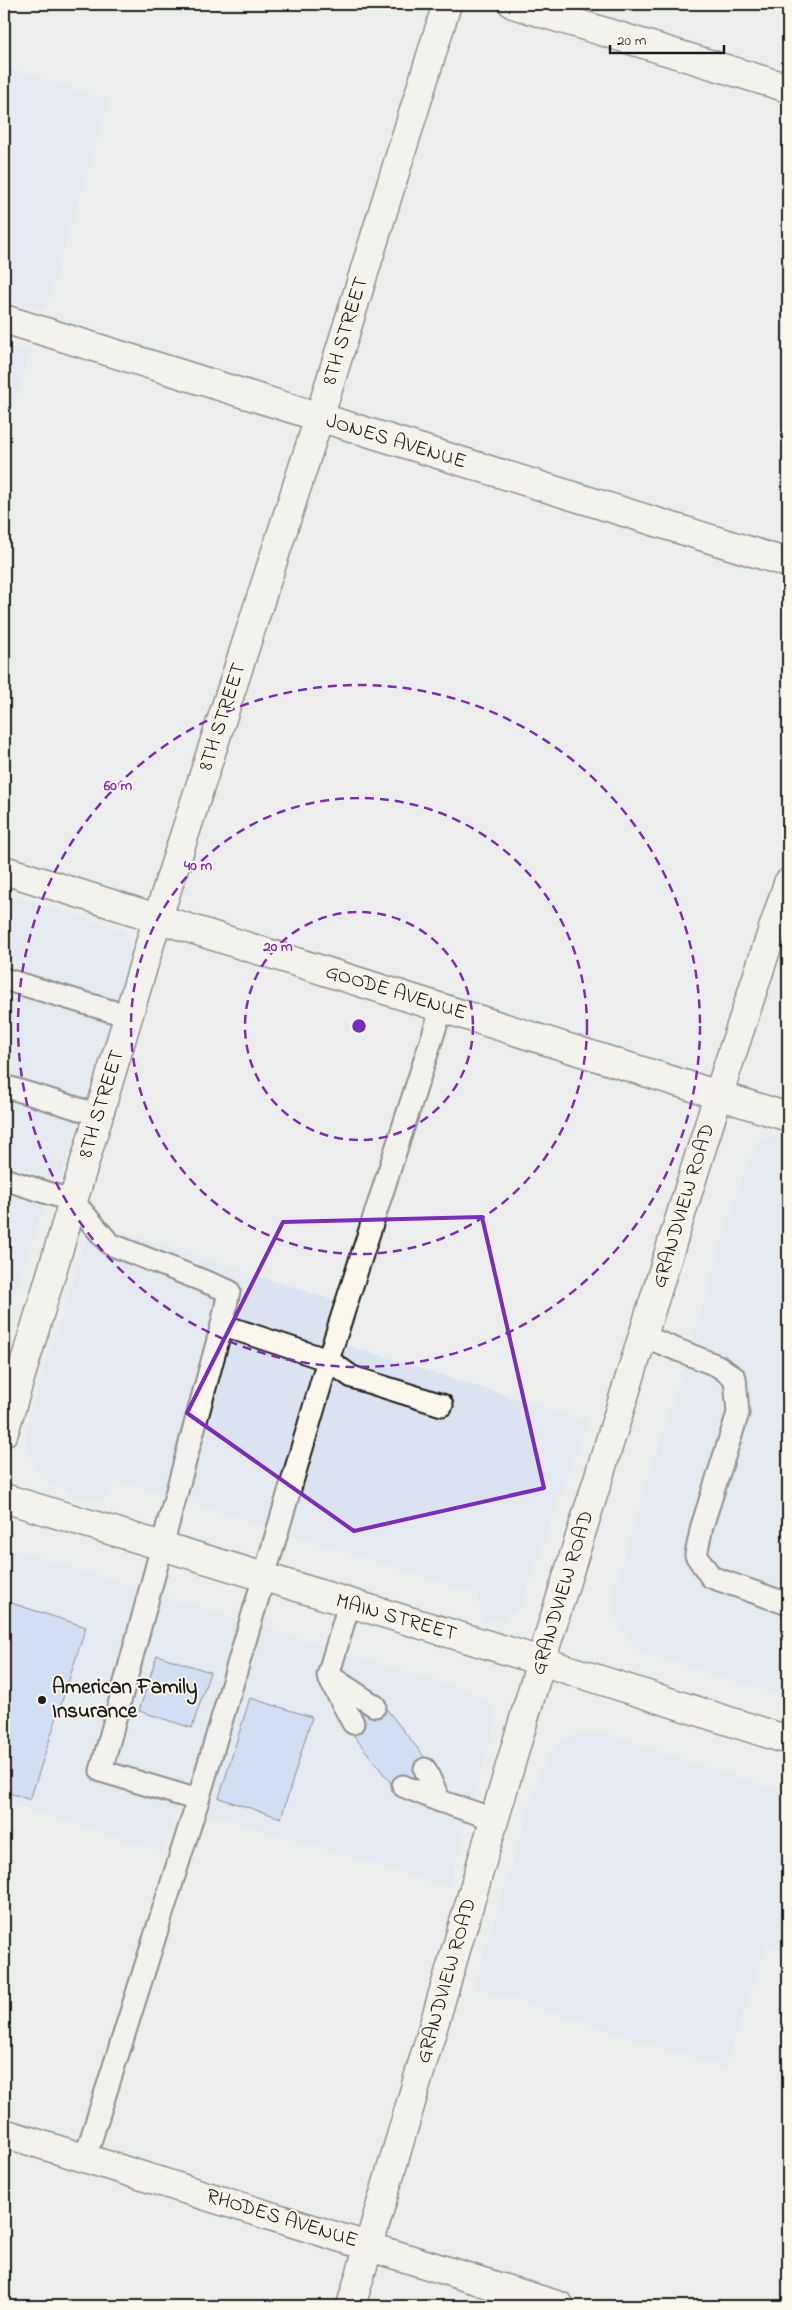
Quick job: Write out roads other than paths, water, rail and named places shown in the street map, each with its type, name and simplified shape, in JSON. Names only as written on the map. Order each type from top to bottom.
[{"type":"street","name":"8TH STREET","points":[[4,1432],[157,920],[319,418],[447,4]]},
{"type":"street","points":[[513,4],[788,88]]},
{"type":"street","name":"JONES AVENUE","points":[[4,320],[788,563]]},
{"type":"street","name":"GOODE AVENUE","points":[[4,870],[157,920],[442,1007],[788,1117]]},
{"type":"street","name":"GRANDVIEW ROAD","points":[[351,2306],[541,1661],[718,1096],[788,883]]},
{"type":"street","name":"MAIN STREET","points":[[4,1498],[541,1661],[788,1740]]},
{"type":"street","name":"RHODES AVENUE","points":[[4,2133],[560,2306]]},
{"type":"lane","points":[[4,979],[128,1016]]},
{"type":"lane","points":[[85,2158],[198,1800],[328,1360],[442,1007]]},
{"type":"lane","points":[[4,1086],[99,1115]]},
{"type":"lane","points":[[4,1179],[73,1201],[110,1244],[229,1291],[222,1325],[163,1547],[100,1771],[198,1800]]},
{"type":"lane","points":[[222,1325],[328,1360],[352,1377],[442,1405]]},
{"type":"lane","points":[[643,1336],[718,1366],[735,1378],[738,1413],[702,1526],[696,1555],[711,1576],[788,1604]]},
{"type":"lane","points":[[349,1604],[328,1676],[353,1723]]},
{"type":"lane","points":[[328,1676],[375,1706]]},
{"type":"lane","points":[[425,1769],[440,1801]]},
{"type":"lane","points":[[403,1786],[494,1819]]},
{"type":"place","name":"American Family Insurance","points":[[42,1700]]}]
